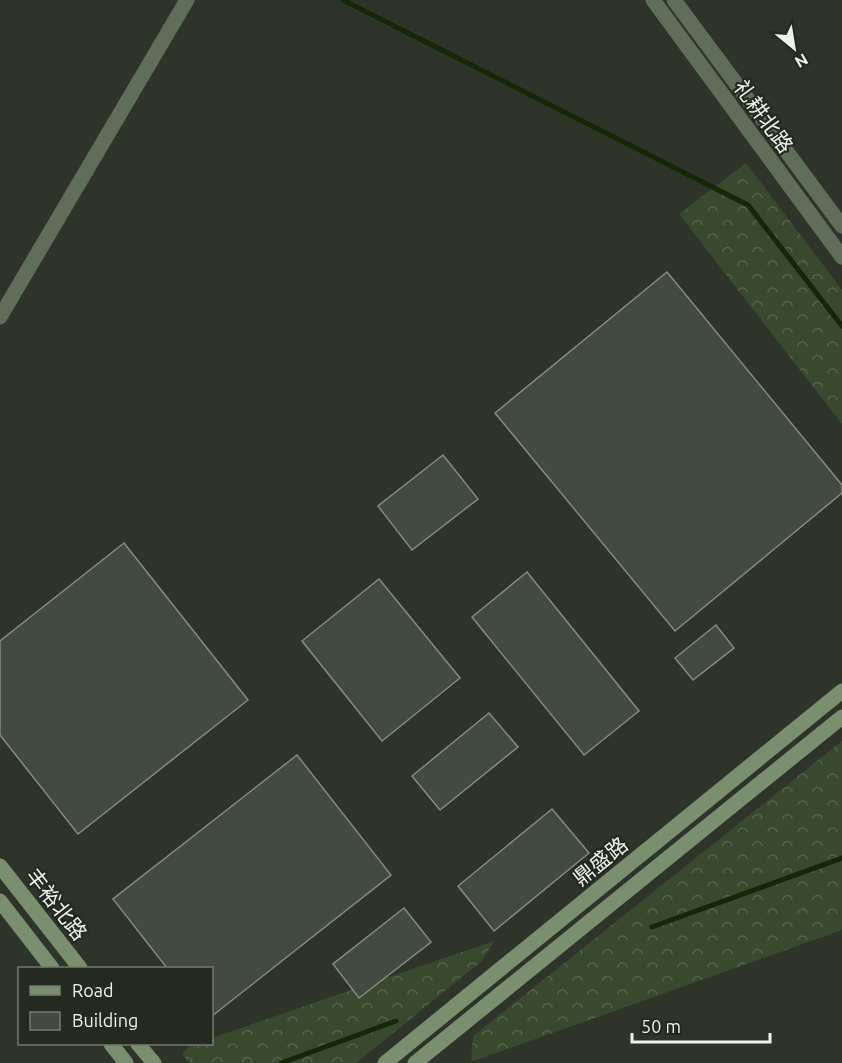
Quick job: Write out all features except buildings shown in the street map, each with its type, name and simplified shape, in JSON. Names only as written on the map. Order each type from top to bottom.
[{"type":"main road","name":"鼎盛路","points":[[385,1063],[842,691]]},
{"type":"main road","name":"鼎盛路","points":[[415,1063],[842,717]]},
{"type":"main road","name":"丰裕北路","points":[[0,866],[78,967]]},
{"type":"main road","name":"丰裕北路","points":[[0,901],[50,967]]},
{"type":"main road","points":[[112,1045],[126,1063]]},
{"type":"main road","points":[[139,1045],[154,1063]]},
{"type":"street","points":[[0,317],[187,0]]},
{"type":"street","name":"礼耕北路","points":[[653,0],[842,257]]},
{"type":"street","name":"礼耕北路","points":[[674,0],[842,226]]},
{"type":"green space","points":[[746,163],[842,290],[842,424],[679,214]]},
{"type":"green space","points":[[842,741],[842,930],[471,1062],[473,1036]]},
{"type":"green space","points":[[494,941],[482,961],[356,1063],[189,1063],[182,1054],[190,1045],[213,1045],[213,1038]]},
{"type":"waterway","points":[[343,0],[748,205],[842,326]]},
{"type":"waterway","points":[[652,927],[842,858]]},
{"type":"waterway","points":[[281,1063],[396,1021]]}]
